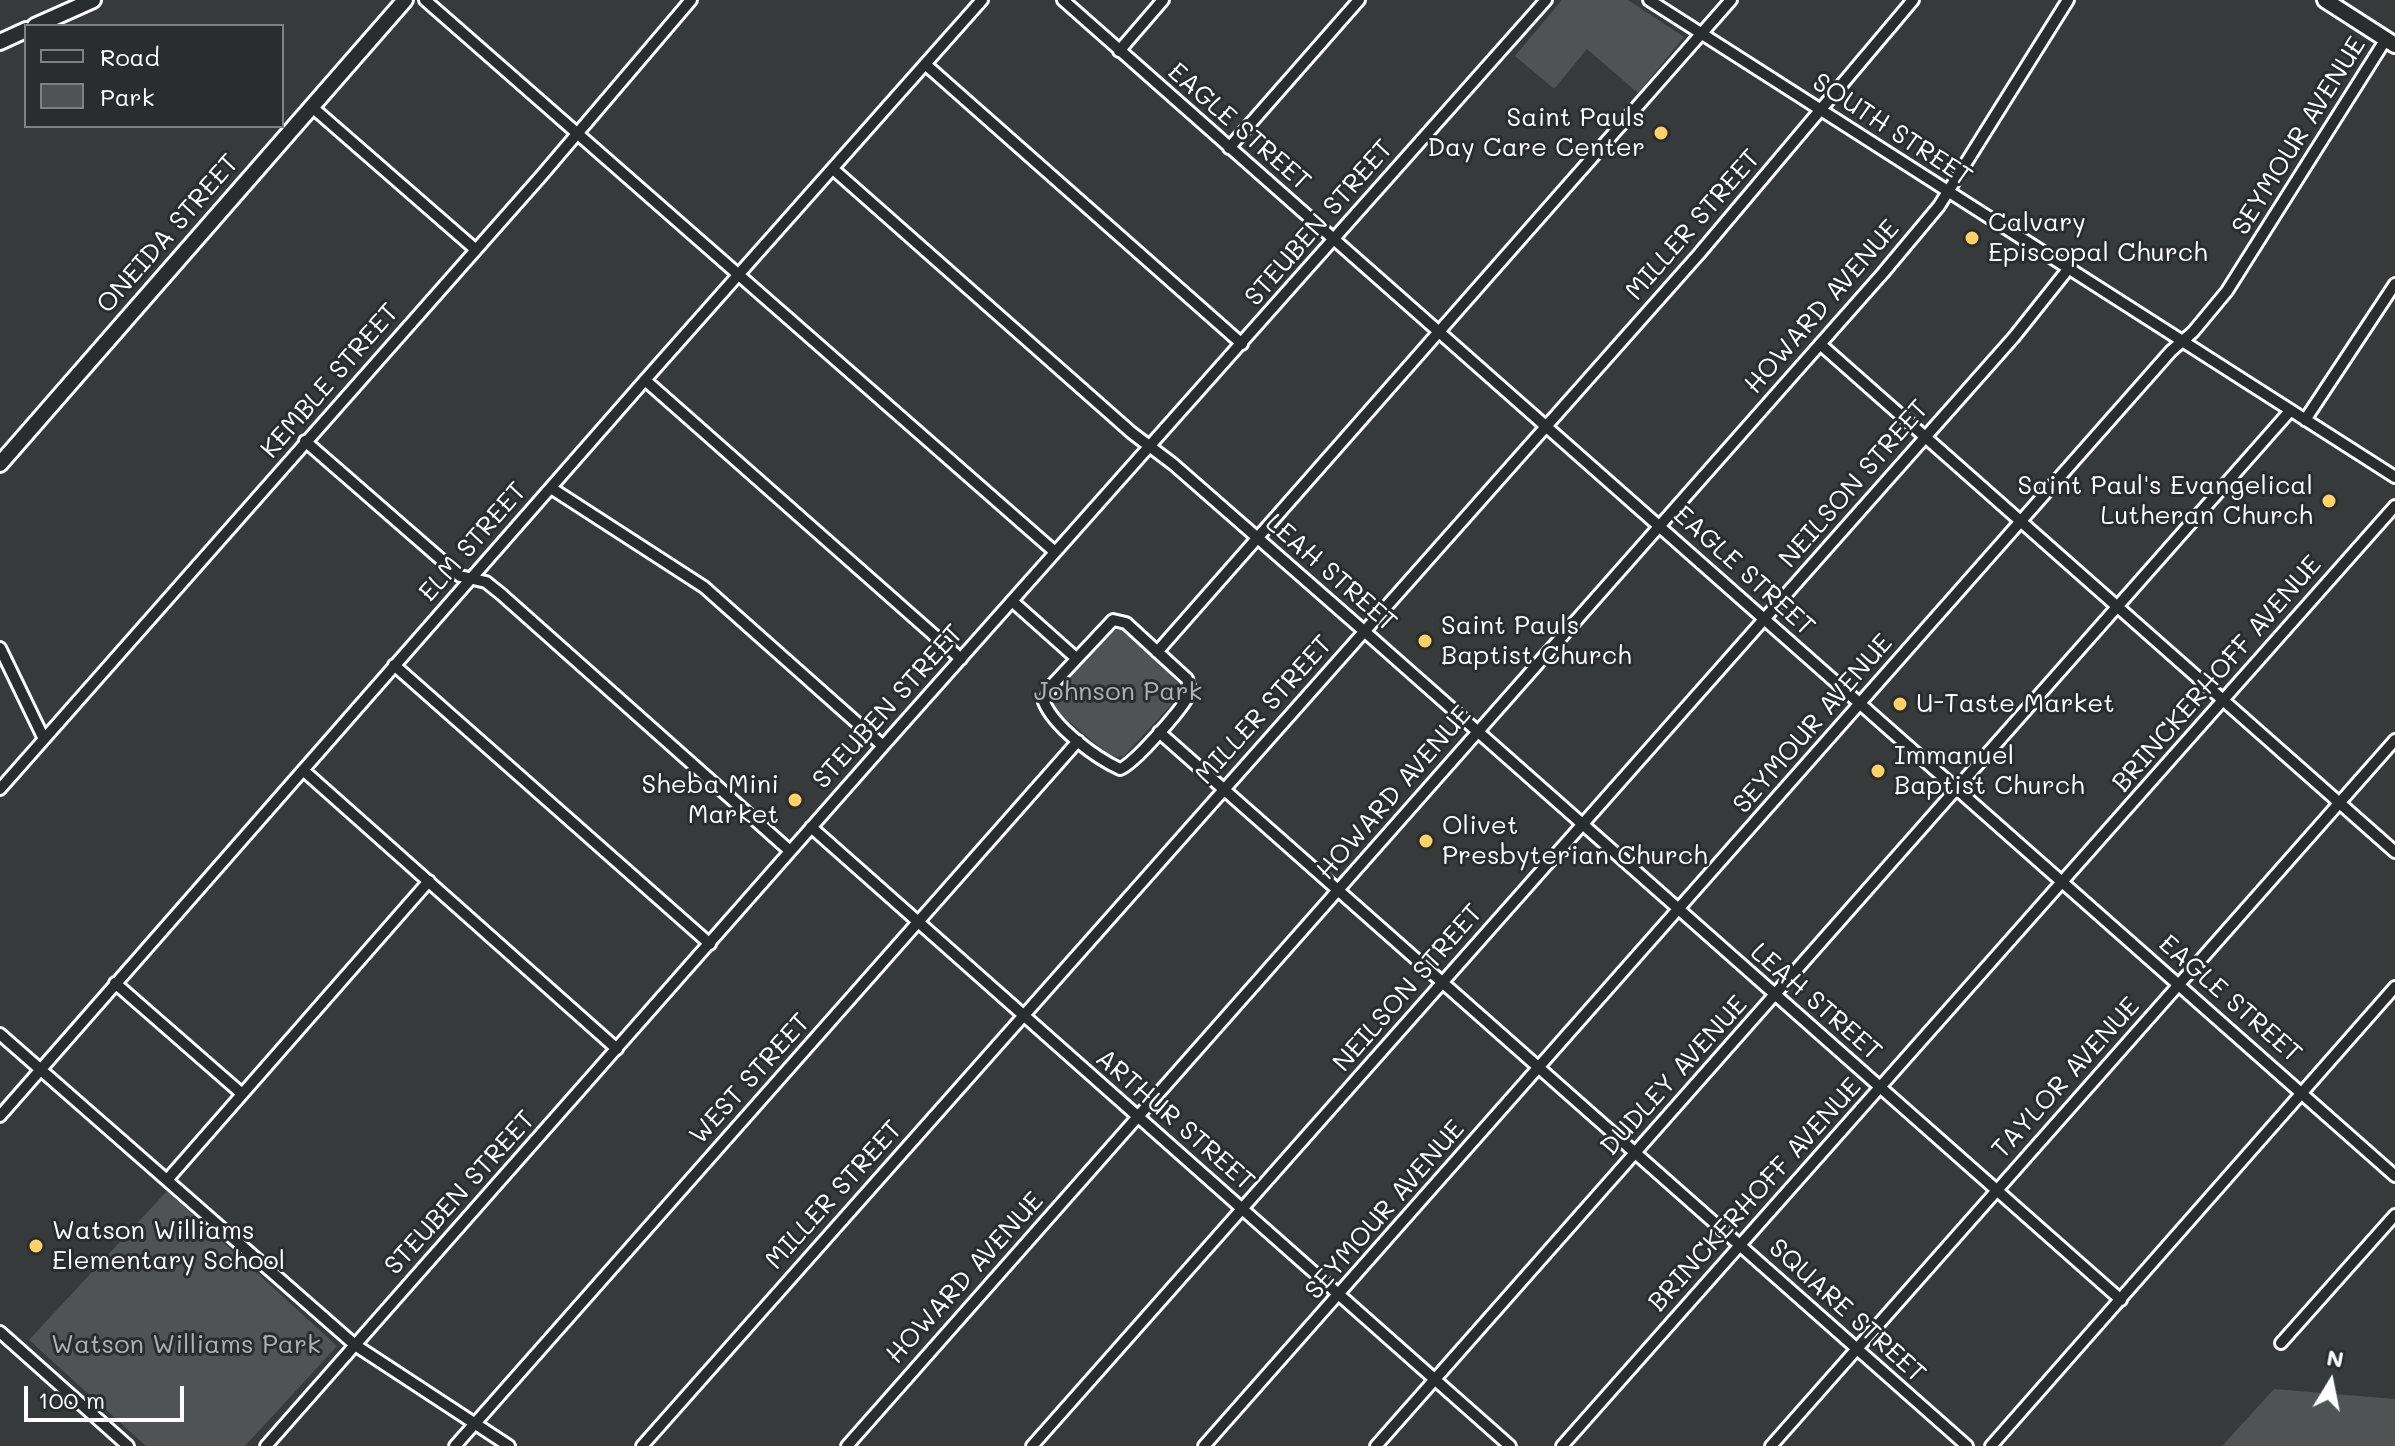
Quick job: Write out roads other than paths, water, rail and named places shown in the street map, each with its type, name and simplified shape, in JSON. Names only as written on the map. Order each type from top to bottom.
[{"type":"street","points":[[39,24],[93,0]]},
{"type":"street","name":"ONEIDA STREET","points":[[0,464],[405,0]]},
{"type":"street","points":[[425,0],[1055,552]]},
{"type":"street","name":"KEMBLE STREET","points":[[0,789],[691,0]]},
{"type":"street","name":"ELM STREET","points":[[0,1116],[982,0]]},
{"type":"street","name":"EAGLE STREET","points":[[1063,0],[2395,1176]]},
{"type":"street","points":[[1119,51],[1163,0]]},
{"type":"street","points":[[1229,148],[1359,0]]},
{"type":"street","name":"STEUBEN STREET","points":[[266,1446],[1546,0]]},
{"type":"street","name":"SOUTH STREET","points":[[1649,0],[2395,477]]},
{"type":"street","points":[[1157,652],[1731,0]]},
{"type":"street","name":"MILLER STREET","points":[[642,1446],[1822,111],[1913,0]]},
{"type":"street","name":"HOWARD AVENUE","points":[[847,1446],[1883,273],[1948,192],[2068,0]]},
{"type":"street","points":[[2325,0],[2391,42]]},
{"type":"street","points":[[0,42],[24,31]]},
{"type":"street","name":"SEYMOUR AVENUE","points":[[1204,1446],[2020,522],[2193,332],[2227,291],[2391,42]]},
{"type":"street","points":[[925,64],[1242,344]]},
{"type":"street","points":[[312,107],[475,249]]},
{"type":"street","name":"LEAH STREET","points":[[833,169],[1364,631],[2121,1300]]},
{"type":"street","name":"NEILSON STREET","points":[[1032,1446],[2014,337],[2069,268]]},
{"type":"street","points":[[2305,420],[2395,284]]},
{"type":"street","points":[[1820,344],[2395,852]]},
{"type":"street","points":[[645,380],[961,659]]},
{"type":"street","name":"DUDLEY AVENUE","points":[[1376,1446],[2290,411]]},
{"type":"street","points":[[305,441],[460,576],[486,582],[501,594],[790,851]]},
{"type":"street","points":[[551,488],[704,587],[883,746]]},
{"type":"street","name":"BRINCKERHOFF AVENUE","points":[[1562,1446],[2395,506]]},
{"type":"street","points":[[1012,601],[1076,658]]},
{"type":"street","points":[[1113,620],[1126,623],[1157,652],[1187,679],[1190,688],[1187,697],[1128,766],[1120,769],[1078,741],[1048,713],[1044,702],[1053,684],[1113,620]]},
{"type":"street","points":[[0,648],[44,739]]},
{"type":"street","points":[[394,665],[710,944]]},
{"type":"street","name":"SQUARE STREET","points":[[1159,732],[1967,1446]]},
{"type":"street","name":"TAYLOR AVENUE","points":[[1771,1446],[2395,740]]},
{"type":"street","name":"WEST STREET","points":[[455,1446],[1078,741]]},
{"type":"street","points":[[303,770],[617,1049]]},
{"type":"street","name":"ARTHUR STREET","points":[[811,827],[1510,1446]]},
{"type":"street","points":[[167,1180],[429,881]]},
{"type":"street","points":[[115,983],[241,1093]]},
{"type":"street","points":[[1991,1446],[2395,987]]},
{"type":"street","points":[[0,1034],[355,1345],[509,1446]]},
{"type":"street","points":[[2281,1343],[2395,1215]]},
{"type":"street","points":[[0,1332],[128,1446]]},
{"type":"place","name":"Saint Pauls Day Care Center","points":[[1661,133]]},
{"type":"place","name":"Calvary Episcopal Church","points":[[1972,238]]},
{"type":"place","name":"Saint Paul's Evangelical Lutheran Church","points":[[2329,501]]},
{"type":"place","name":"Saint Pauls Baptist Church","points":[[1425,641]]},
{"type":"place","name":"U-Taste Market","points":[[1900,704]]},
{"type":"place","name":"Immanuel Baptist Church","points":[[1878,771]]},
{"type":"place","name":"Sheba Mini Market","points":[[795,800]]},
{"type":"place","name":"Olivet Presbyterian Church","points":[[1426,841]]},
{"type":"place","name":"Watson Williams Elementary School","points":[[36,1246]]},
{"type":"park label","name":"Johnson Park","points":[[1118,692]]},
{"type":"park label","name":"Watson Williams Park","points":[[186,1345]]}]
